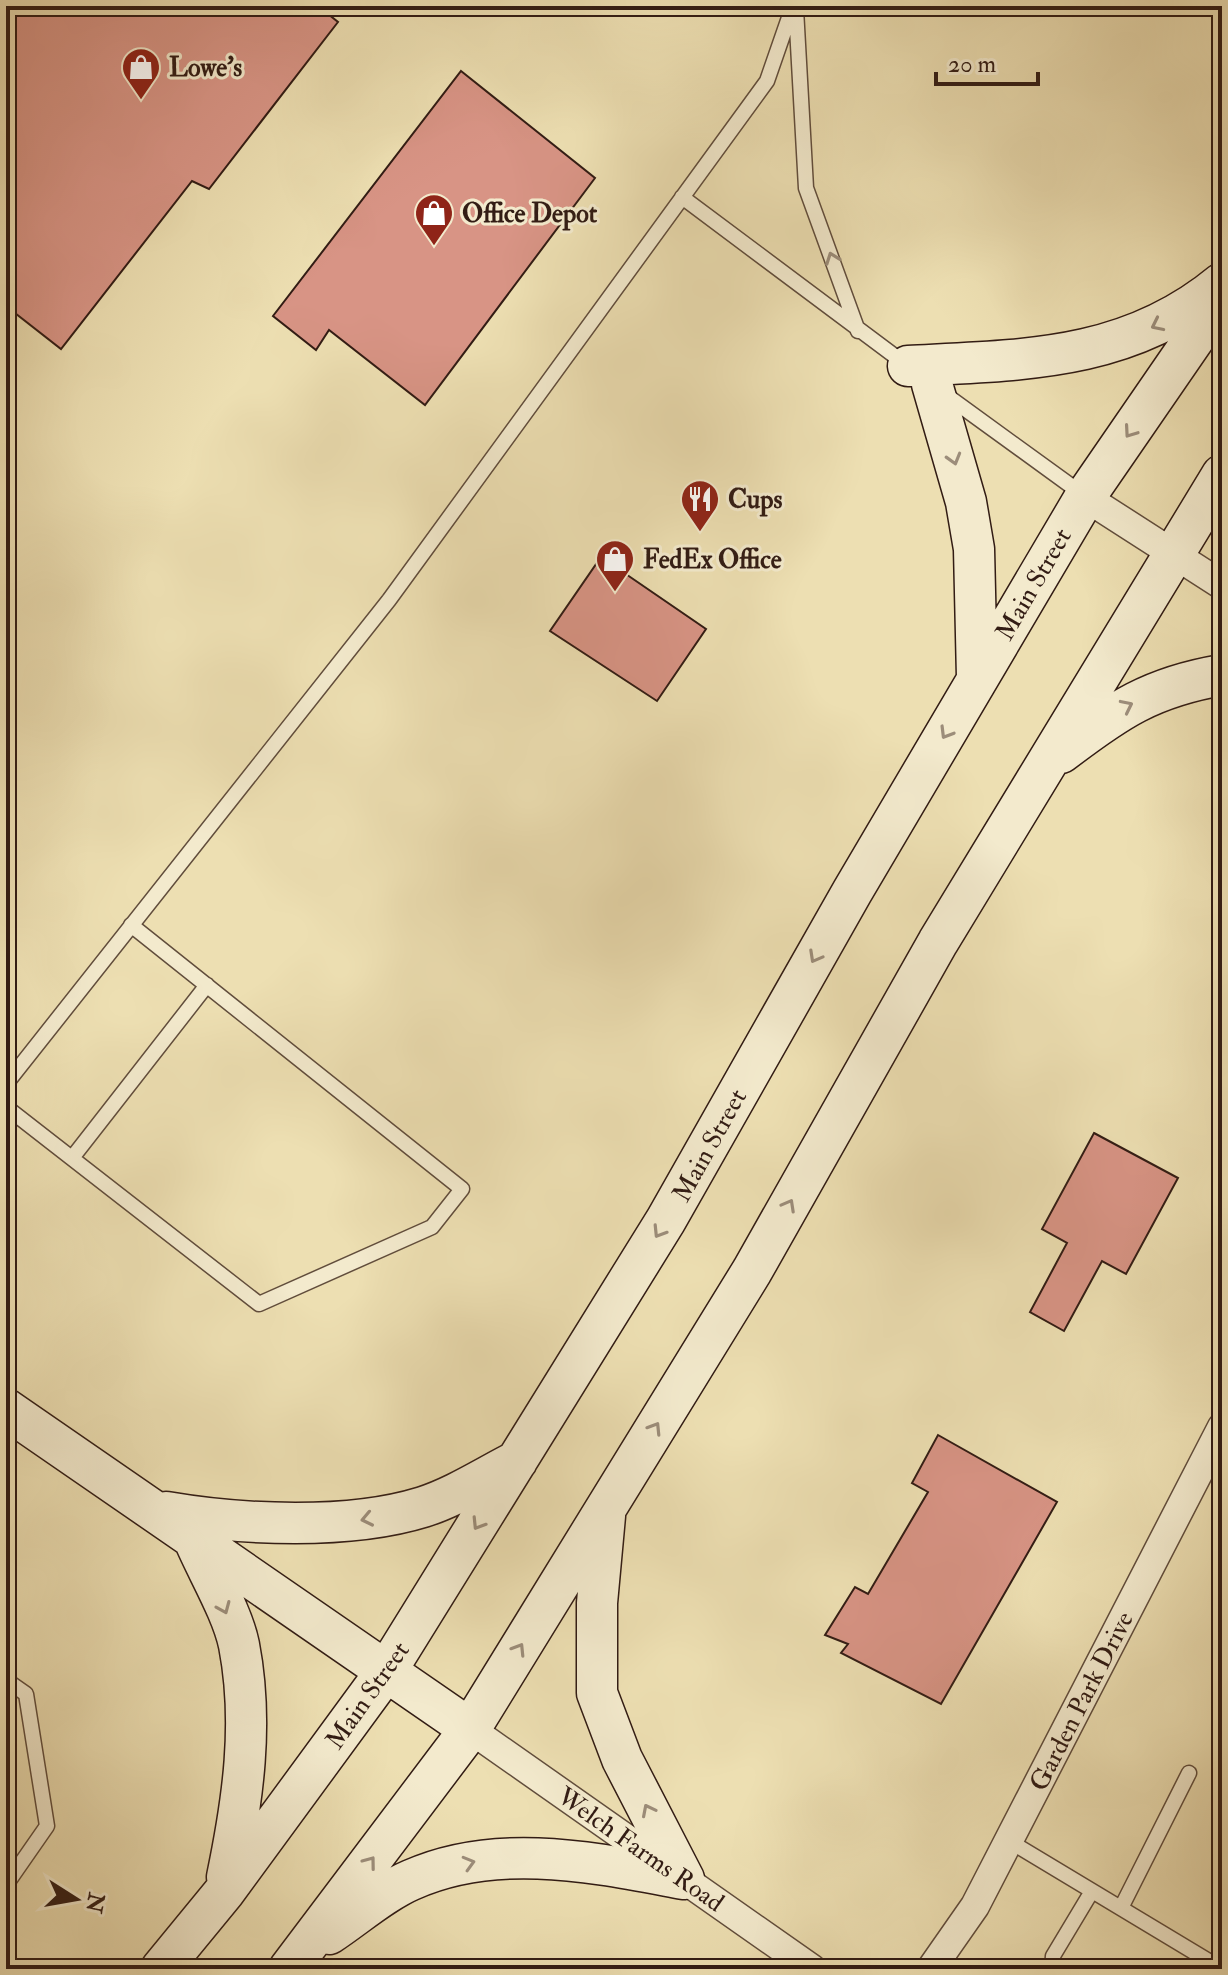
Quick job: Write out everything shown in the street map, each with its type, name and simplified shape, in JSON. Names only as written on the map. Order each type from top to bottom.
[{"type":"main road","points":[[977,680],[974,549],[966,502],[920,375],[1079,353],[1161,324],[1200,301],[1222,283]]},
{"type":"main road","name":"Main Street","points":[[161,1969],[225,1891],[387,1670],[666,1220],[1085,497],[1222,298]]},
{"type":"main road","points":[[296,1960],[470,1729],[752,1271],[938,942],[1222,475]]},
{"type":"main road","points":[[1042,768],[1116,711],[1176,683],[1222,675]]},
{"type":"main road","points":[[6,1409],[470,1729]]},
{"type":"main road","points":[[154,1510],[213,1520],[352,1522],[424,1507],[517,1461]]},
{"type":"main road","points":[[606,1509],[597,1603],[597,1693],[622,1759],[684,1879]]},
{"type":"main road","points":[[193,1537],[238,1642],[247,1723],[243,1798],[225,1891]]},
{"type":"main road","points":[[296,1960],[411,1880],[486,1859],[540,1858],[605,1865],[684,1879]]},
{"type":"street","points":[[1085,497],[1222,585]]},
{"type":"street","name":"Garden Park Drive","points":[[931,1969],[975,1906],[1222,1427]]},
{"type":"street","name":"Welch Farms Road","points":[[470,1729],[812,1969]]},
{"type":"lane","points":[[6,1084],[389,600],[767,81],[794,6]]},
{"type":"lane","points":[[794,6],[806,188],[858,331]]},
{"type":"lane","points":[[682,197],[1085,497]]},
{"type":"lane","points":[[6,1107],[259,1304],[432,1227],[462,1189],[131,925]]},
{"type":"lane","points":[[72,1158],[207,985]]},
{"type":"lane","points":[[6,1680],[26,1694],[47,1826],[6,1885]]},
{"type":"lane","points":[[1121,1908],[1189,1773]]},
{"type":"lane","points":[[1009,1841],[1222,1969]]},
{"type":"lane","points":[[1052,1969],[1053,1956],[1092,1891]]},
{"type":"building","name":"Lowe's","points":[[6,6],[318,6],[338,22],[209,189],[192,181],[61,349],[6,306]]},
{"type":"building","name":"Office Depot","points":[[461,71],[595,178],[425,405],[329,330],[316,350],[273,316]]},
{"type":"building","name":"FedEx Office","points":[[601,557],[706,629],[657,701],[550,631]]},
{"type":"building","points":[[1094,1133],[1178,1178],[1126,1274],[1102,1261],[1064,1331],[1030,1312],[1067,1243],[1042,1229]]},
{"type":"building","points":[[938,1435],[1057,1502],[941,1704],[841,1653],[848,1644],[825,1635],[855,1587],[868,1594],[928,1492],[912,1483]]},
{"type":"place","name":"Lowe's","points":[[141,101]]},
{"type":"place","name":"Office Depot","points":[[434,247]]},
{"type":"place","name":"Cups","points":[[700,533]]},
{"type":"place","name":"FedEx Office","points":[[615,593]]}]
